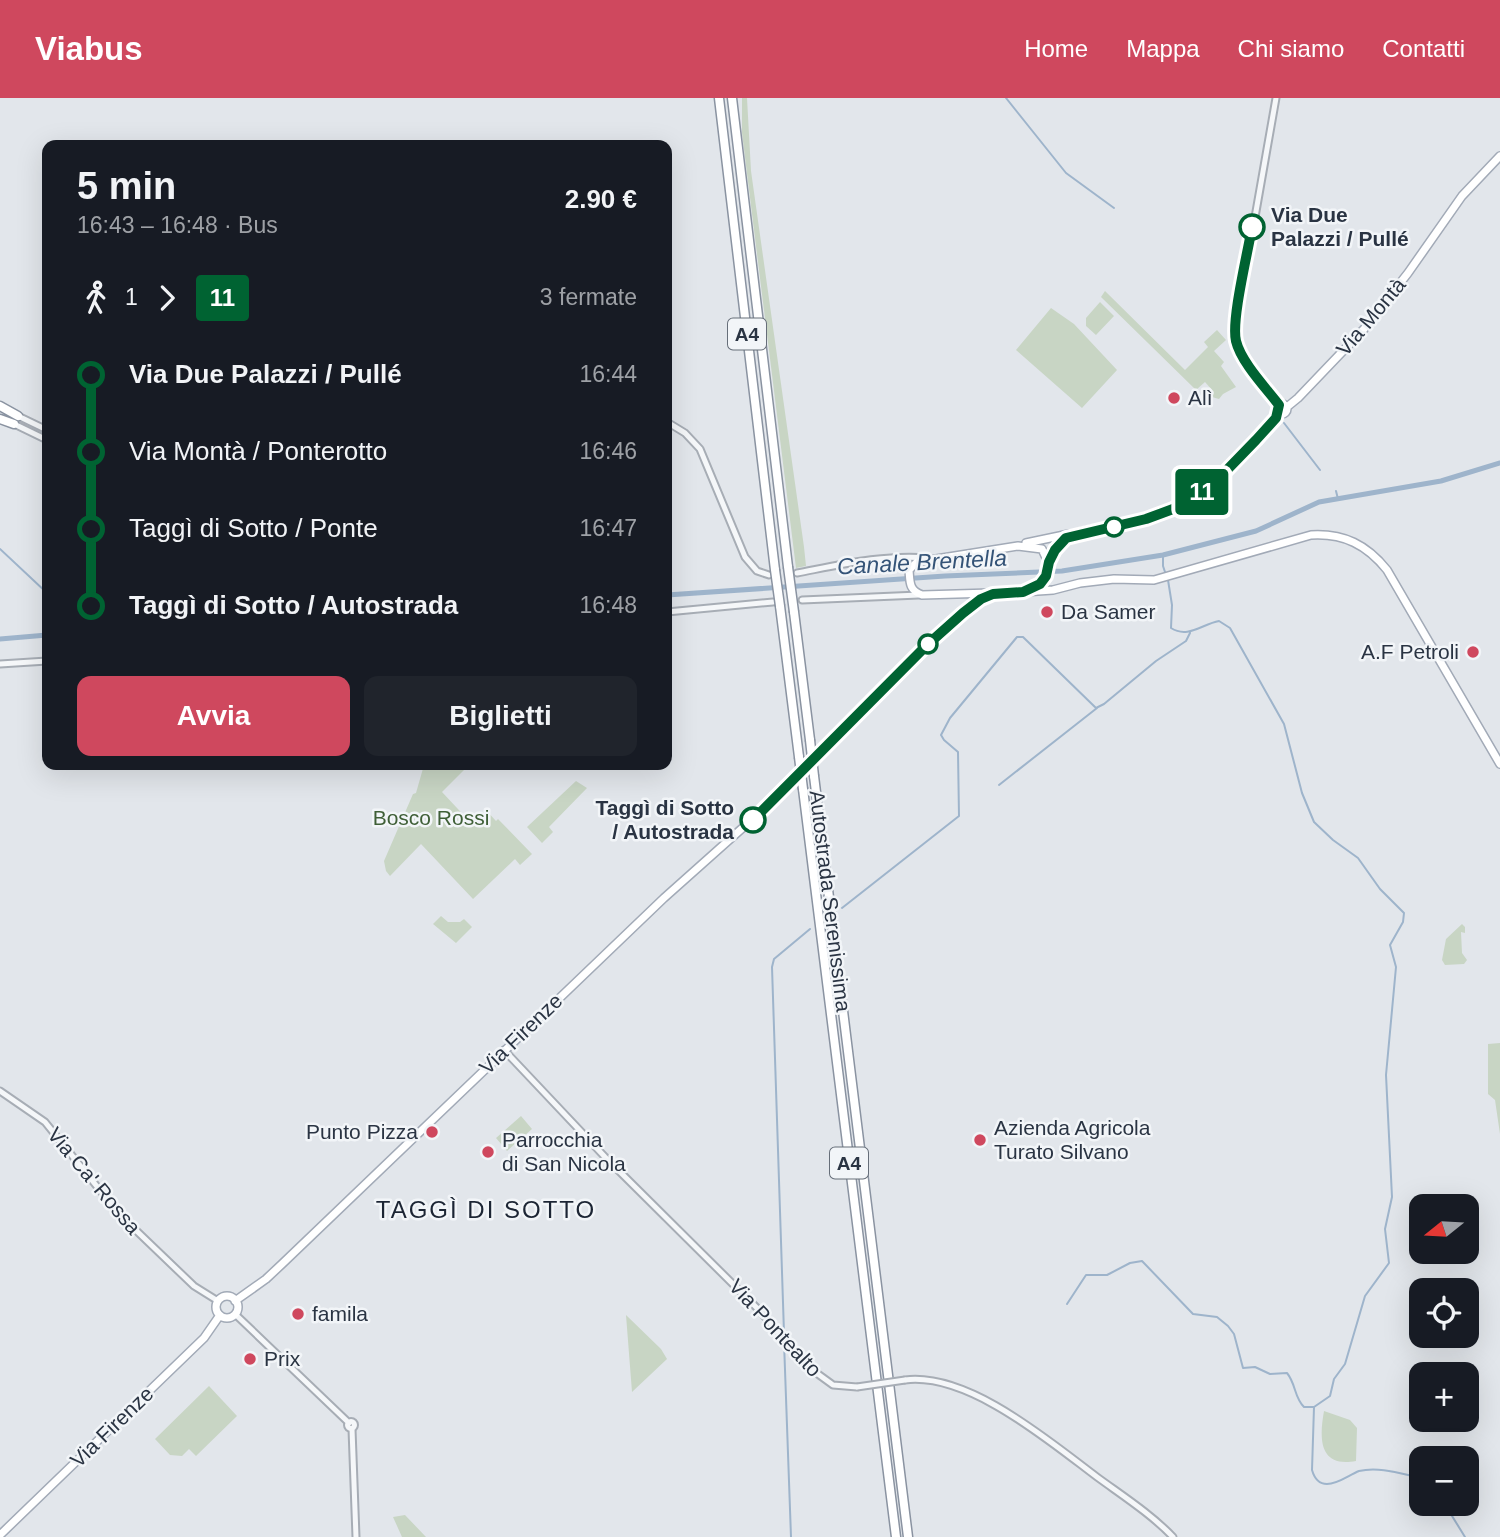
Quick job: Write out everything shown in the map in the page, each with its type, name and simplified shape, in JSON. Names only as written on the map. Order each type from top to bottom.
[{"type":"highway","name":"Autostrada Serenissima","points":[[719,98],[772,573],[799,757],[896,1537]]},
{"type":"highway","name":"Autostrada Serenissima","points":[[732,98],[908,1537]]},
{"type":"highway","points":[[0,407],[16,420]]},
{"type":"highway","points":[[0,417],[16,420]]},
{"type":"main road","name":"Via Montà","points":[[1049,563],[1055,550],[1066,538],[1146,519],[1173,509],[1194,497],[1234,464],[1281,409],[1298,398],[1364,329],[1408,273],[1462,196],[1500,156]]},
{"type":"main road","points":[[1084,533],[916,562],[909,571],[910,585],[915,592],[922,595],[1053,590],[1068,585],[1114,579],[1148,581],[1311,535],[1330,534],[1347,538],[1375,554],[1387,570],[1500,764]]},
{"type":"main road","points":[[1018,546],[1042,548],[1049,563],[1046,576],[1040,584],[1023,592]]},
{"type":"main road","points":[[1046,576],[1051,583],[1068,585]]},
{"type":"main road","points":[[956,593],[966,600],[963,613]]},
{"type":"main road","name":"Via Firenze","points":[[235,1301],[282,1264],[664,898],[762,811],[926,646],[981,599],[998,593]]},
{"type":"main road","points":[[227,1296],[235,1301],[237,1308],[229,1318],[220,1315],[216,1310],[218,1301],[227,1296]]},
{"type":"main road","name":"Via Firenze","points":[[0,1535],[196,1346],[220,1315]]},
{"type":"street","points":[[1276,98],[1236,325],[1236,342],[1243,357],[1281,409]]},
{"type":"street","points":[[16,420],[42,428]]},
{"type":"street","points":[[16,420],[42,437]]},
{"type":"street","points":[[672,425],[685,433],[700,449],[745,557],[762,573],[772,573]]},
{"type":"street","points":[[797,573],[910,557],[935,558]]},
{"type":"street","points":[[895,559],[900,560],[909,571]]},
{"type":"street","points":[[897,597],[910,585]]},
{"type":"street","points":[[802,600],[922,595]]},
{"type":"street","points":[[672,612],[776,604]]},
{"type":"street","points":[[0,664],[42,661]]},
{"type":"street","name":"Via Pontealto","points":[[504,1050],[605,1157],[743,1293],[811,1369],[833,1385],[857,1387],[905,1380],[943,1382],[1005,1410],[1120,1493],[1173,1537]]},
{"type":"street","name":"Via Ca' Rossa","points":[[0,1091],[45,1122],[120,1215],[194,1286],[218,1301]]},
{"type":"street","points":[[234,1314],[350,1426],[356,1537]]},
{"type":"green space","points":[[742,98],[747,98],[751,171],[804,547],[806,566],[796,568],[742,133]]},
{"type":"green space","points":[[1105,291],[1185,370],[1208,347],[1204,342],[1217,330],[1226,340],[1214,351],[1224,362],[1221,366],[1236,387],[1219,399],[1212,397],[1212,390],[1205,382],[1196,390],[1101,297]]},
{"type":"green space","points":[[1100,302],[1114,316],[1096,335],[1086,326],[1086,318]]},
{"type":"green space","points":[[1051,308],[1074,324],[1117,370],[1082,408],[1016,350]]},
{"type":"green space","name":"Bosco Rossi","points":[[423,770],[464,770],[442,792],[472,824],[486,810],[532,854],[520,865],[515,859],[473,899],[421,844],[390,876],[384,861],[413,794],[416,793]]},
{"type":"green space","points":[[576,781],[587,788],[549,827],[553,832],[542,843],[527,827]]},
{"type":"green space","points":[[441,916],[448,922],[460,922],[464,919],[472,927],[456,943],[433,924]]},
{"type":"green space","points":[[1462,924],[1465,933],[1461,932],[1462,953],[1467,960],[1464,964],[1445,965],[1442,960],[1446,939]]},
{"type":"green space","points":[[1500,1043],[1500,1134],[1495,1100],[1488,1094],[1488,1044]]},
{"type":"green space","points":[[521,1116],[532,1129],[507,1151],[496,1138]]},
{"type":"green space","points":[[626,1315],[661,1349],[667,1359],[632,1392]]},
{"type":"green space","points":[[209,1386],[237,1416],[196,1456],[189,1449],[182,1456],[170,1455],[155,1439]]},
{"type":"green space","points":[[1324,1411],[1350,1420],[1357,1428],[1356,1461],[1344,1462],[1328,1456],[1322,1441]]},
{"type":"green space","points":[[405,1515],[426,1537],[402,1537],[393,1517]]},
{"type":"waterway","points":[[1006,98],[1066,173],[1114,208]]},
{"type":"waterway","points":[[1284,423],[1320,470]]},
{"type":"waterway","name":"Canale Brentella","points":[[672,595],[1062,571],[1163,555],[1256,531],[1319,502],[1441,481],[1500,463]]},
{"type":"waterway","name":"Canale Brentella","points":[[1336,491],[1338,499]]},
{"type":"waterway","points":[[0,549],[42,588]]},
{"type":"waterway","points":[[1163,555],[1166,575]]},
{"type":"waterway","points":[[1168,580],[1172,605],[1171,628],[1183,632],[1219,621],[1230,628],[1284,724],[1302,793],[1314,822],[1358,858],[1380,889],[1404,913],[1403,922],[1390,945],[1396,967],[1386,1075],[1392,1197],[1385,1229],[1389,1263],[1365,1296],[1345,1364],[1334,1379],[1330,1396],[1314,1407],[1312,1470],[1317,1480],[1327,1484],[1359,1471],[1374,1469],[1409,1475]]},
{"type":"waterway","points":[[842,908],[959,816],[958,752],[941,735],[950,718],[1017,637],[1023,637],[1096,708],[1186,641],[1190,633]]},
{"type":"waterway","name":"Canale Brentella","points":[[0,639],[42,635]]},
{"type":"waterway","points":[[999,785],[1097,708]]},
{"type":"waterway","points":[[784,1333],[772,967],[774,959],[810,929]]},
{"type":"waterway","points":[[1067,1304],[1086,1275],[1107,1275],[1130,1263],[1142,1261],[1193,1314],[1217,1317],[1228,1326],[1234,1334],[1243,1368],[1255,1367],[1270,1374],[1287,1373],[1304,1407],[1314,1407]]},
{"type":"waterway","points":[[784,1342],[791,1537]]},
{"type":"waterway","points":[[1452,1516],[1465,1537]]},
{"type":"bus line","name":"11","points":[[753,820],[926,646],[981,599],[998,593],[1023,592],[1040,584],[1046,576],[1055,550],[1066,538],[1146,519],[1173,509],[1194,497],[1224,473],[1276,418],[1279,405],[1243,357],[1236,342],[1236,325],[1252,227]]},
{"type":"place","name":"Via Due Palazzi / Pullé","points":[[1252,227]]},
{"type":"place","name":"Alì","points":[[1174,398]]},
{"type":"place","name":"Da Samer","points":[[1047,612]]},
{"type":"place","name":"A.F Petroli","points":[[1473,652]]},
{"type":"place","name":"Taggì di Sotto / Autostrada","points":[[753,820]]},
{"type":"place","name":"Punto Pizza","points":[[432,1132]]},
{"type":"place","name":"Azienda Agricola Turato Silvano","points":[[980,1140]]},
{"type":"place","name":"Parrocchia di San Nicola","points":[[488,1152]]},
{"type":"place","name":"famila","points":[[298,1314]]},
{"type":"place","name":"Prix","points":[[250,1359]]},
{"type":"district","name":"TAGGÌ DI SOTTO","points":[[486,1210]]}]
